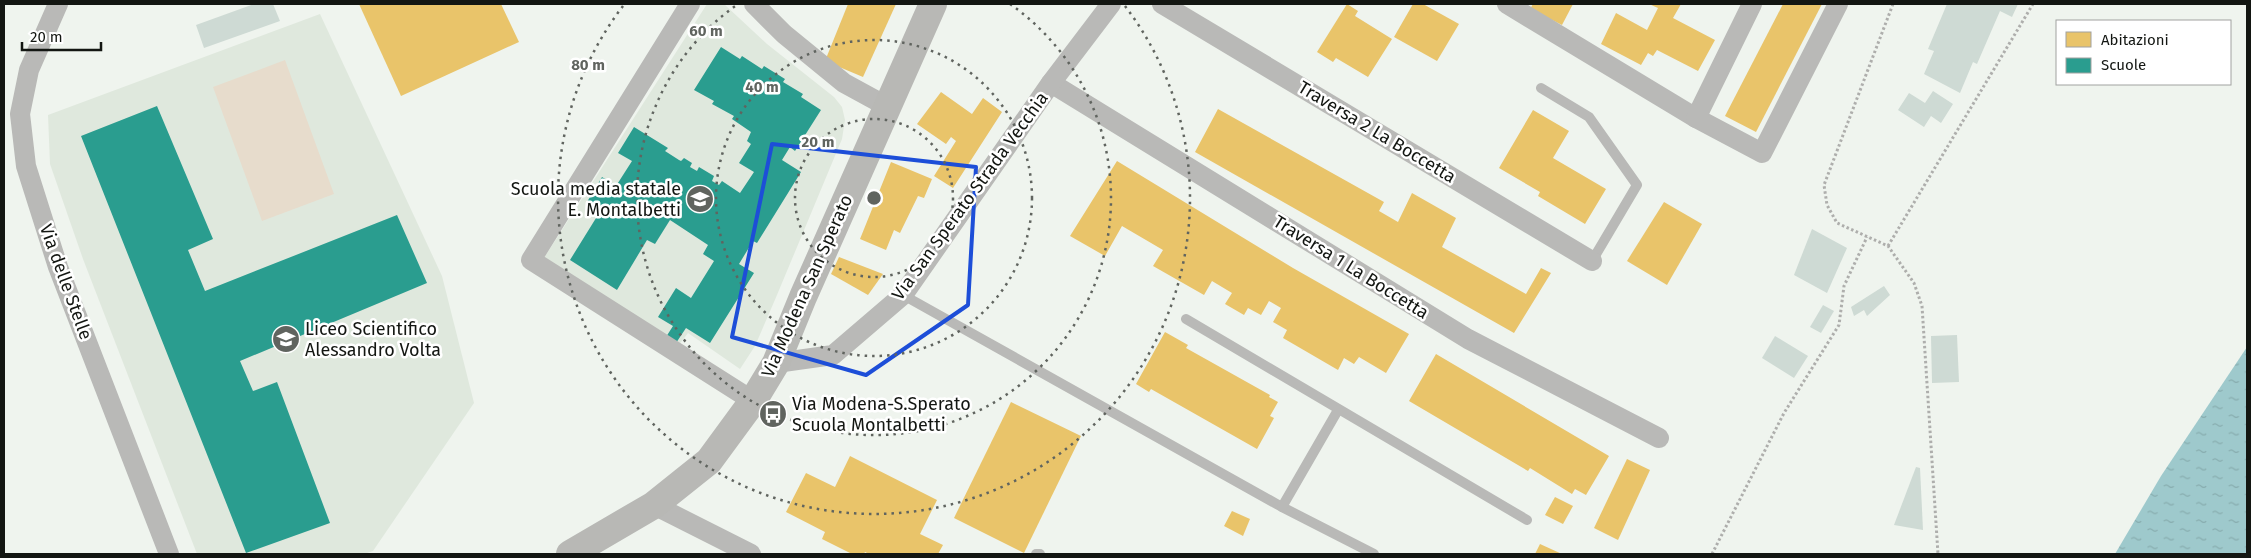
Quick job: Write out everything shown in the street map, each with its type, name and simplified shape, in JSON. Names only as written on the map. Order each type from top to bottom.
[{"type":"street","name":"Via delle Stelle","points":[[58,4],[29,70],[20,114],[26,166],[58,267],[169,554]]},
{"type":"street","points":[[690,4],[531,260],[753,400]]},
{"type":"street","points":[[754,4],[784,34],[844,83],[888,107]]},
{"type":"street","name":"Via Modena San Sperato","points":[[570,554],[654,505],[709,461],[753,400],[776,362],[933,4]]},
{"type":"street","name":"Via San Sperato Strada Vecchia","points":[[776,362],[833,355],[904,295],[1051,83],[1111,4]]},
{"type":"street","name":"Traversa 2 La Boccetta","points":[[1162,4],[1592,261]]},
{"type":"street","points":[[1507,4],[1696,118],[1762,153],[1838,4]]},
{"type":"street","points":[[1696,118],[1752,4]]},
{"type":"street","name":"Traversa 1 La Boccetta","points":[[1051,83],[1468,338],[1659,438]]},
{"type":"street","points":[[654,505],[751,554]]},
{"type":"lane","points":[[1541,88],[1589,116],[1637,185],[1592,261]]},
{"type":"lane","points":[[904,295],[1282,507],[1374,554]]},
{"type":"lane","points":[[1186,319],[1527,520]]},
{"type":"lane","points":[[1282,507],[1338,410]]},
{"type":"path","points":[[1893,4],[1824,185],[1827,205],[1837,223],[1888,246],[1914,283],[1922,306],[1938,554]]},
{"type":"path","points":[[1888,246],[2033,4]]},
{"type":"path","points":[[1712,554],[1784,413],[1839,325],[1844,286],[1867,237]]},
{"type":"highlighted area","points":[[772,144],[976,167],[968,305],[866,375],[732,337]]},
{"type":"shaded area","name":"Scuola media statale E. Montalbetti","points":[[707,4],[724,4],[767,44],[834,97],[842,107],[845,120],[842,139],[777,295],[755,346],[740,369],[688,333],[678,346],[544,258]]},
{"type":"shaded area","name":"Liceo Scientifico Alessandro Volta","points":[[320,14],[442,276],[474,403],[373,551],[364,554],[197,554],[83,259],[50,164],[48,115]]},
{"type":"shaded area","points":[[285,60],[334,194],[262,221],[213,87]]},
{"type":"water","points":[[2247,347],[2247,554],[2115,554],[2161,476]]},
{"type":"building: Abitazioni","points":[[359,4],[501,4],[519,42],[401,96]]},
{"type":"building: Abitazioni","points":[[848,4],[896,4],[863,77],[825,61]]},
{"type":"building: Abitazioni","points":[[1347,4],[1358,11],[1355,16],[1392,39],[1368,77],[1336,58],[1333,62],[1317,52]]},
{"type":"building: Abitazioni","points":[[1413,4],[1423,4],[1459,24],[1437,61],[1394,37]]},
{"type":"building: Abitazioni","points":[[1533,4],[1573,4],[1562,25],[1530,9]]},
{"type":"building: Abitazioni","points":[[1649,4],[1681,4],[1673,18],[1715,40],[1698,71],[1657,50],[1653,56],[1648,53],[1641,65],[1601,44],[1616,13],[1647,30],[1658,8]]},
{"type":"building: Abitazioni","points":[[1783,4],[1822,4],[1756,132],[1725,116]]},
{"type":"building: Abitazioni","points":[[941,92],[972,114],[983,98],[1002,112],[953,188],[934,176],[956,141],[951,137],[946,144],[917,124]]},
{"type":"building: Abitazioni","points":[[1218,109],[1384,202],[1379,211],[1398,222],[1412,193],[1456,218],[1442,247],[1526,294],[1541,268],[1551,273],[1514,333],[1195,152]]},
{"type":"building: Abitazioni","points":[[1533,110],[1569,131],[1553,158],[1606,189],[1585,224],[1538,196],[1540,192],[1499,168]]},
{"type":"building: Abitazioni","points":[[1117,161],[1293,268],[1409,334],[1386,373],[1359,357],[1354,364],[1344,358],[1338,370],[1283,338],[1287,330],[1273,322],[1281,308],[1269,301],[1261,315],[1248,308],[1244,315],[1225,304],[1232,293],[1212,281],[1204,295],[1153,266],[1163,250],[1122,226],[1105,256],[1070,236]]},
{"type":"building: Abitazioni","points":[[891,162],[932,179],[924,198],[918,196],[900,233],[894,230],[886,250],[860,239]]},
{"type":"building: Abitazioni","points":[[1664,202],[1702,224],[1667,285],[1627,261]]},
{"type":"building: Abitazioni","points":[[839,257],[883,274],[868,295],[831,274]]},
{"type":"building: Abitazioni","points":[[1165,332],[1188,345],[1186,348],[1270,395],[1269,397],[1278,402],[1270,416],[1274,418],[1257,449],[1151,389],[1149,392],[1136,384]]},
{"type":"building: Abitazioni","points":[[1436,354],[1609,456],[1586,495],[1575,489],[1572,494],[1530,468],[1528,471],[1409,401]]},
{"type":"building: Abitazioni","points":[[1011,402],[1081,436],[1024,553],[954,518]]},
{"type":"building: Abitazioni","points":[[850,456],[937,500],[920,534],[943,545],[938,554],[869,554],[865,552],[864,554],[852,554],[822,539],[825,532],[786,512],[806,473],[835,487]]},
{"type":"building: Abitazioni","points":[[1627,459],[1650,470],[1618,540],[1594,528]]},
{"type":"building: Abitazioni","points":[[1555,497],[1573,506],[1563,524],[1545,515]]},
{"type":"building: Abitazioni","points":[[1232,511],[1250,519],[1243,536],[1224,526]]},
{"type":"building: Abitazioni","points":[[1540,544],[1562,554],[1535,554]]},
{"type":"building: Scuole","points":[[721,47],[740,59],[742,56],[762,69],[764,66],[785,79],[783,82],[803,94],[801,97],[821,110],[795,151],[790,147],[782,160],[801,172],[757,243],[753,241],[739,264],[754,273],[710,343],[686,328],[676,343],[666,337],[673,326],[658,317],[676,288],[691,298],[714,261],[703,254],[708,245],[670,220],[655,244],[647,240],[617,290],[570,260],[601,210],[587,202],[602,177],[616,186],[632,161],[618,153],[634,127],[668,148],[665,151],[679,160],[681,161],[684,158],[692,163],[690,167],[697,171],[699,167],[714,176],[712,181],[719,185],[722,181],[740,193],[754,172],[739,163],[751,144],[747,141],[751,132],[732,119],[734,116],[712,104],[714,101],[694,90]]},
{"type":"building: Scuole","points":[[157,106],[213,239],[188,250],[205,291],[397,215],[427,283],[240,361],[253,391],[277,382],[330,523],[246,553],[81,136]]},
{"type":"building: Altro","points":[[254,4],[273,4],[280,21],[204,48],[196,25]]},
{"type":"building: Altro","points":[[1947,4],[2018,4],[2012,17],[2000,11],[1977,64],[1973,62],[1960,93],[1924,74],[1934,51],[1928,49]]},
{"type":"building: Altro","points":[[1933,91],[1953,104],[1941,123],[1931,116],[1924,127],[1898,110],[1909,93],[1925,103]]},
{"type":"building: Altro","points":[[1812,229],[1847,248],[1827,293],[1794,275]]},
{"type":"building: Altro","points":[[1884,286],[1890,295],[1867,316],[1864,310],[1854,316],[1851,307]]},
{"type":"building: Altro","points":[[1823,305],[1834,311],[1821,333],[1810,327]]},
{"type":"building: Altro","points":[[1957,335],[1959,382],[1932,383],[1931,336]]},
{"type":"building: Altro","points":[[1775,336],[1808,356],[1794,378],[1762,358]]},
{"type":"building: Altro","points":[[1916,467],[1920,468],[1923,530],[1894,525]]},
{"type":"place","name":"Scuola media statale E. Montalbetti","points":[[700,199]]},
{"type":"place","name":"Liceo Scientifico Alessandro Volta","points":[[286,339]]},
{"type":"place","name":"Via Modena-S.Sperato Scuola Montalbetti","points":[[773,414]]}]
